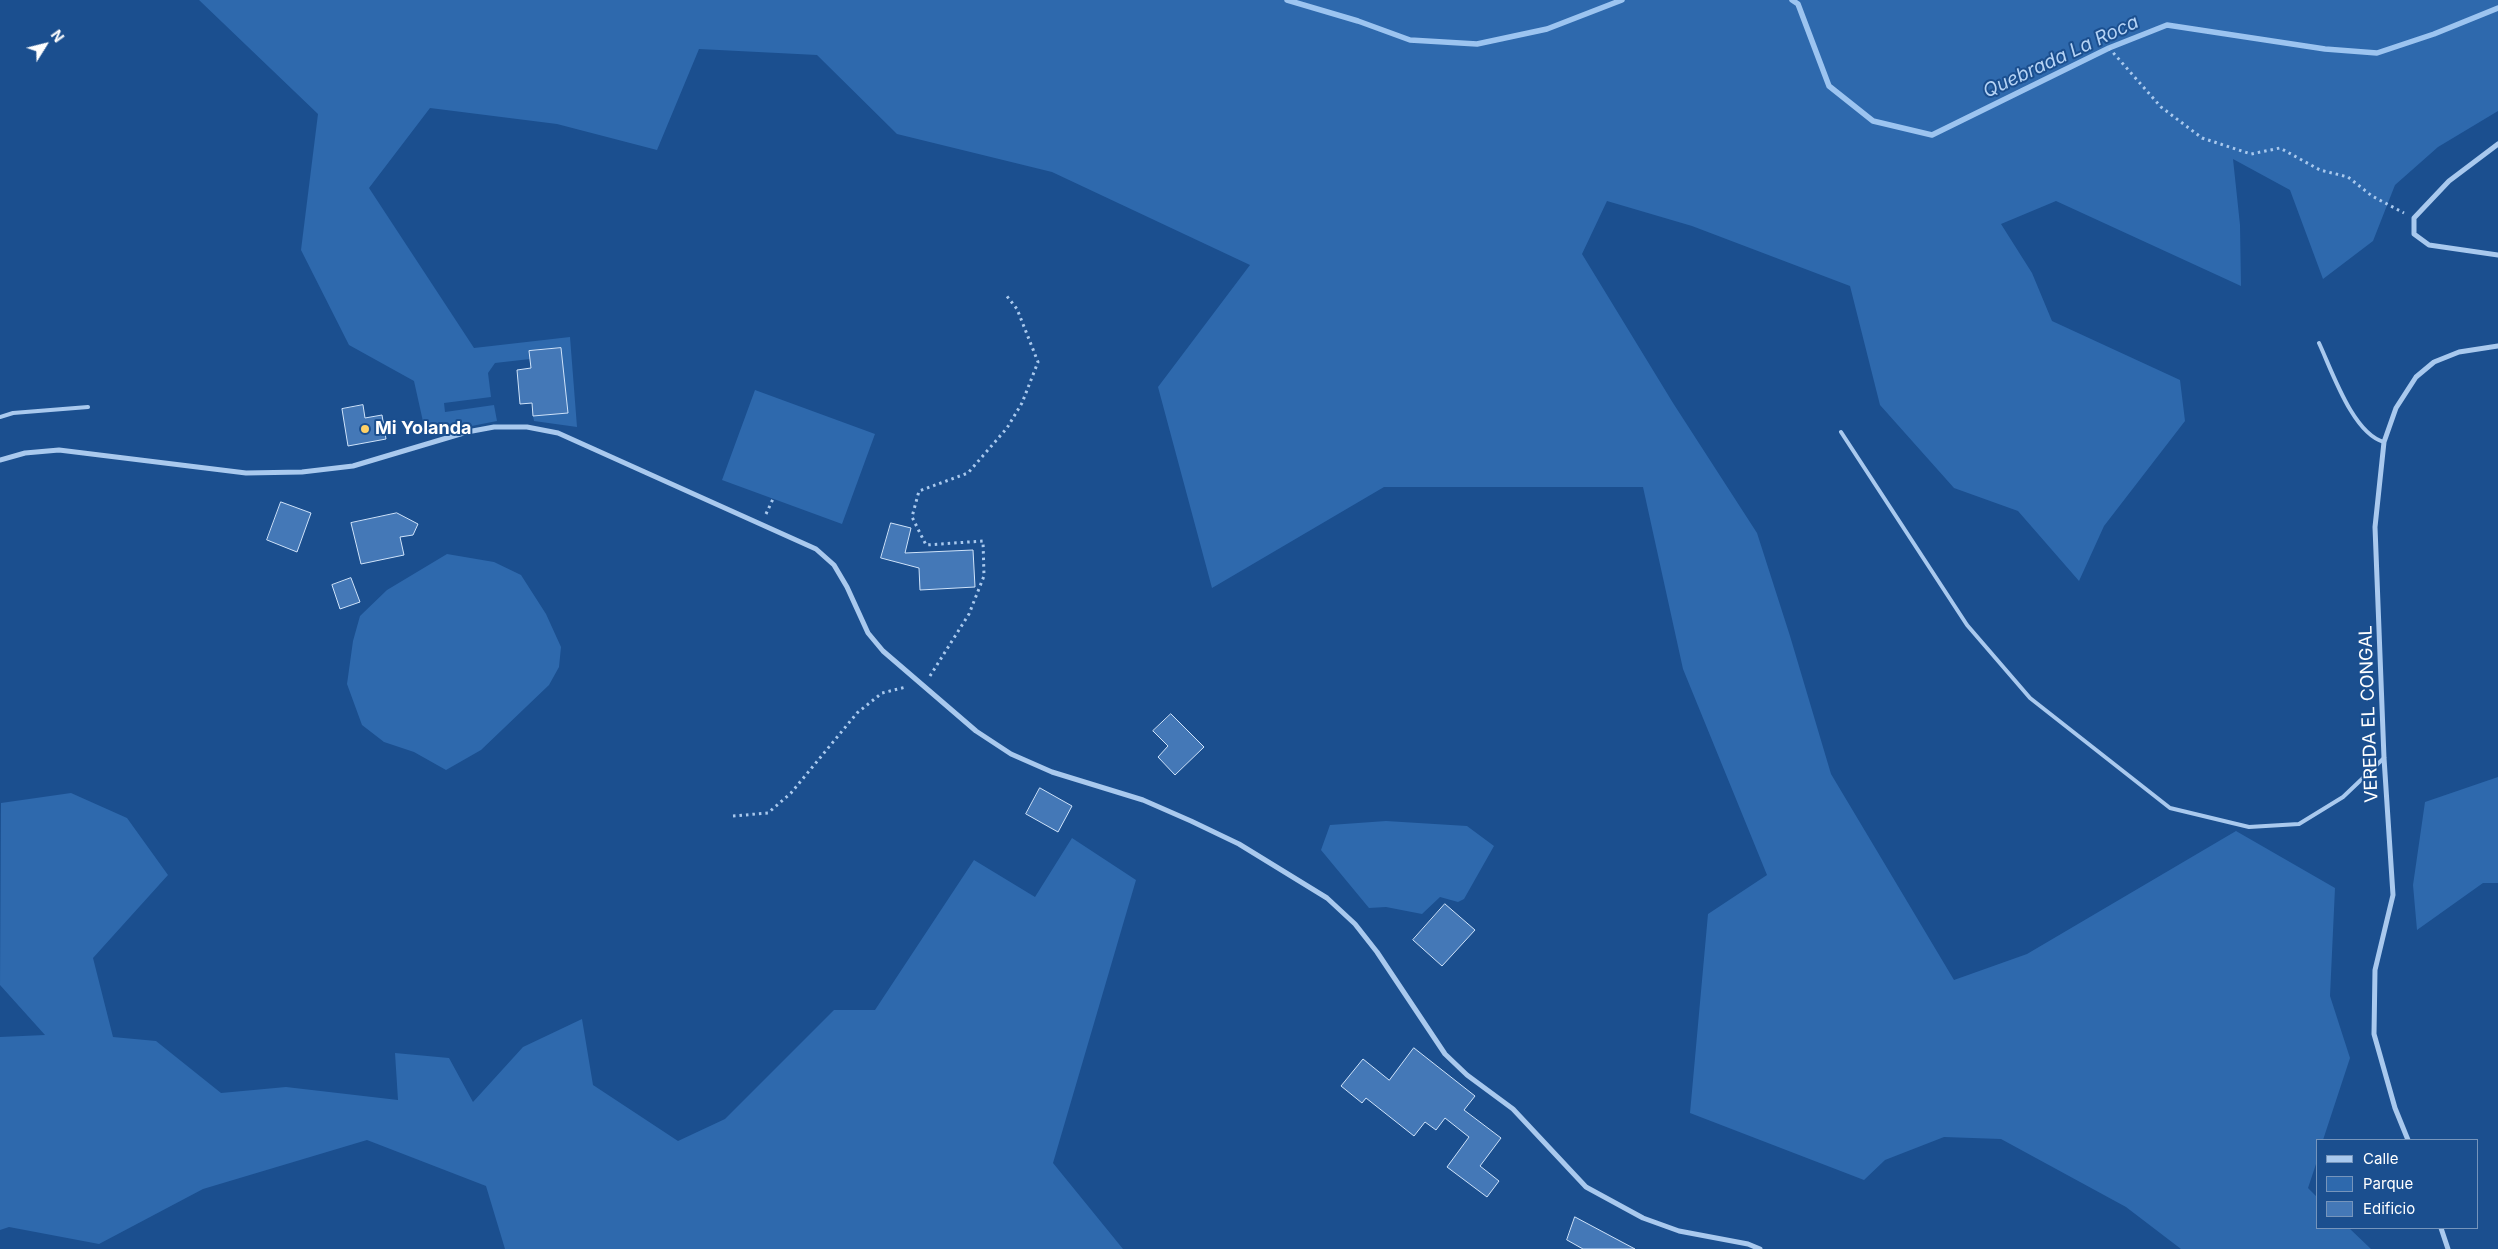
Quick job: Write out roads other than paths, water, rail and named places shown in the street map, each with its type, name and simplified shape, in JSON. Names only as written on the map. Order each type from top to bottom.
[{"type":"street","points":[[2498,144],[2449,181],[2414,218],[2414,234],[2429,245],[2498,255]]},
{"type":"street","name":"VEREDA EL CONGAL","points":[[2408,1139],[2395,1108],[2374,1034],[2375,970],[2393,895],[2384,758],[2376,527],[2384,442],[2396,408],[2416,377],[2434,362],[2459,352],[2498,346]]},
{"type":"street","points":[[0,460],[25,453],[58,450],[246,473],[302,472],[354,466],[467,432],[494,427],[527,427],[558,433],[816,549],[834,565],[847,587],[868,633],[883,651],[976,731],[1010,754],[1052,772],[1143,800],[1191,821],[1239,844],[1327,898],[1355,924],[1445,1054],[1467,1075],[1513,1109],[1586,1188],[1643,1218],[1679,1232],[1748,1244],[1760,1249]]},
{"type":"street","points":[[2441,1229],[2448,1249]]},
{"type":"lane","points":[[2319,343],[2356,419],[2376,440],[2384,442]]},
{"type":"lane","points":[[0,417],[12,413],[88,408]]},
{"type":"lane","points":[[1841,432],[1966,625],[2030,698],[2170,808],[2249,827],[2299,824],[2343,797],[2384,758]]},
{"type":"waterway","name":"Quebrada La Roca","points":[[1287,0],[1358,21],[1410,40],[1477,44],[1547,29],[1622,0]]},
{"type":"waterway","name":"Quebrada La Roca","points":[[1792,0],[1798,4],[1829,86],[1873,121],[1932,135],[2109,48],[2167,25],[2325,49],[2377,53],[2434,34],[2498,8]]},
{"type":"place","name":"Mi Yolanda","points":[[365,429]]}]
